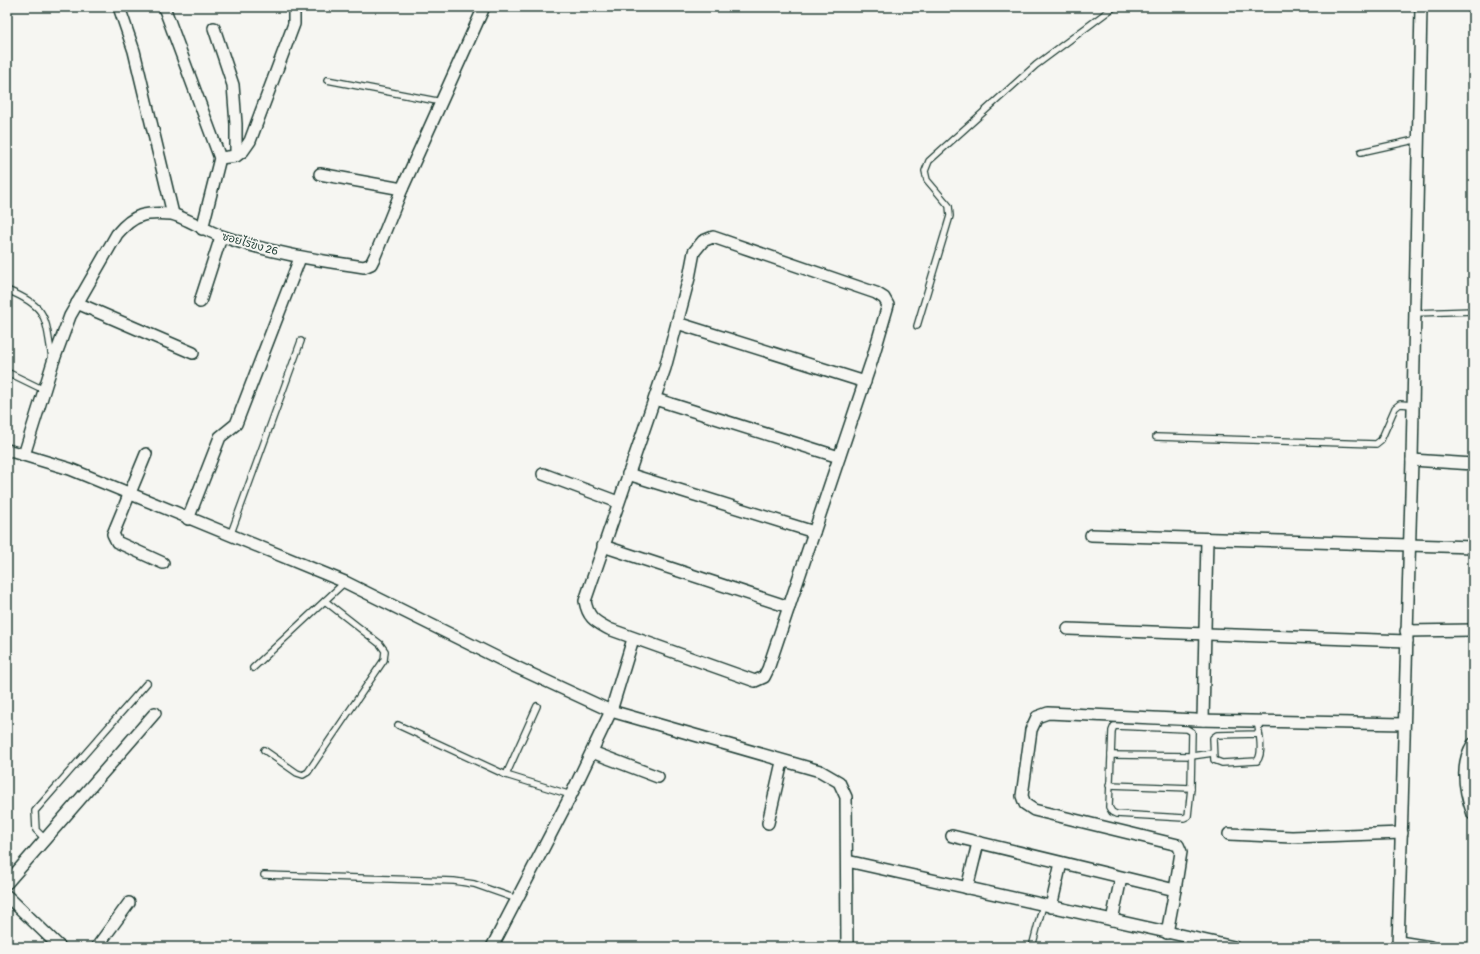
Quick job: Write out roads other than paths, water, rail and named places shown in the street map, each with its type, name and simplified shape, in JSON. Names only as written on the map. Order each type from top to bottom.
[{"type":"street","points":[[119,7],[134,51],[173,214]]},
{"type":"street","points":[[164,7],[220,158],[202,229]]},
{"type":"street","points":[[220,158],[236,156],[243,151],[255,131],[294,24],[294,10],[292,7]]},
{"type":"street","name":"ซอยไร่ขิง 26","points":[[24,455],[53,362],[70,316],[117,234],[128,222],[138,216],[151,214],[173,214],[202,229],[221,236],[300,258],[364,267],[371,264],[376,256],[402,189],[484,7]]},
{"type":"street","points":[[1421,7],[1412,460],[1399,945],[1430,947]]},
{"type":"street","points":[[214,28],[233,85],[236,124],[236,156]]},
{"type":"street","points":[[320,174],[402,189]]},
{"type":"street","points":[[200,302],[221,236]]},
{"type":"street","points":[[714,237],[876,293],[884,298],[888,306],[885,319],[789,607],[764,677],[755,681],[609,629],[595,621],[587,612],[585,601],[618,502],[655,399],[677,323],[694,252],[703,240],[714,237]]},
{"type":"street","points":[[188,519],[220,437],[236,424],[300,258]]},
{"type":"street","points":[[77,303],[193,353]]},
{"type":"street","points":[[677,323],[864,382]]},
{"type":"street","points":[[655,399],[839,457]]},
{"type":"street","points":[[7,450],[70,470],[345,582],[509,664],[611,711],[782,762],[820,771],[839,782],[846,797],[847,947]]},
{"type":"street","points":[[146,454],[130,495],[112,534],[113,538],[117,542],[164,563]]},
{"type":"street","points":[[1412,460],[1473,464]]},
{"type":"street","points":[[543,474],[618,502]]},
{"type":"street","points":[[628,474],[814,532]]},
{"type":"street","points":[[1091,535],[1473,547]]},
{"type":"street","points":[[1203,720],[1207,539]]},
{"type":"street","points":[[603,546],[789,607]]},
{"type":"street","points":[[1068,629],[1206,634],[1407,636],[1473,630]]},
{"type":"street","points":[[492,947],[516,898],[571,795],[611,711],[633,638]]},
{"type":"street","points":[[7,883],[155,713]]},
{"type":"street","points":[[1168,933],[1181,852],[1178,845],[1034,810],[1025,804],[1022,796],[1031,730],[1037,717],[1048,713],[1203,720],[1404,724]]},
{"type":"street","points":[[1473,744],[1467,758],[1464,775],[1473,814]]},
{"type":"street","points":[[592,752],[658,777]]},
{"type":"street","points":[[768,823],[782,762]]},
{"type":"street","points":[[1229,834],[1292,837],[1402,833]]},
{"type":"street","points":[[952,836],[1175,890]]},
{"type":"street","points":[[967,888],[978,843]]},
{"type":"street","points":[[846,862],[1234,947]]},
{"type":"street","points":[[1047,906],[1061,863]]},
{"type":"street","points":[[1112,920],[1121,878]]},
{"type":"street","points":[[7,896],[57,947]]},
{"type":"street","points":[[97,947],[129,904]]},
{"type":"lane","points":[[918,326],[950,216],[949,206],[927,180],[925,171],[929,161],[1036,65],[1114,7]]},
{"type":"lane","points":[[327,80],[442,102]]},
{"type":"lane","points":[[1361,152],[1419,139]]},
{"type":"lane","points":[[7,290],[26,298],[37,305],[44,316],[53,362]]},
{"type":"lane","points":[[1415,313],[1462,310],[1473,311]]},
{"type":"lane","points":[[230,536],[301,341]]},
{"type":"lane","points":[[7,372],[44,390]]},
{"type":"lane","points":[[1156,437],[1376,444],[1381,440],[1395,408],[1400,404],[1413,405]]},
{"type":"lane","points":[[253,668],[345,582]]},
{"type":"lane","points":[[264,750],[303,776],[308,772],[384,660],[385,651],[380,644],[325,601]]},
{"type":"lane","points":[[45,839],[36,830],[35,811],[147,683]]},
{"type":"lane","points":[[506,774],[537,706]]},
{"type":"lane","points":[[1257,721],[1259,734],[1260,754],[1257,761],[1222,763],[1214,760],[1212,742],[1213,738],[1217,735],[1259,734]]},
{"type":"lane","points":[[398,725],[506,774],[571,795]]},
{"type":"lane","points":[[1114,726],[1187,730],[1192,732],[1192,756],[1190,811],[1188,816],[1184,818],[1116,814],[1112,812],[1109,807],[1109,785],[1112,731],[1114,726]]},
{"type":"lane","points":[[1111,755],[1192,756],[1214,753]]},
{"type":"lane","points":[[1109,785],[1191,788]]},
{"type":"lane","points":[[264,875],[454,881],[474,884],[516,898]]},
{"type":"lane","points":[[1032,947],[1047,906]]}]
